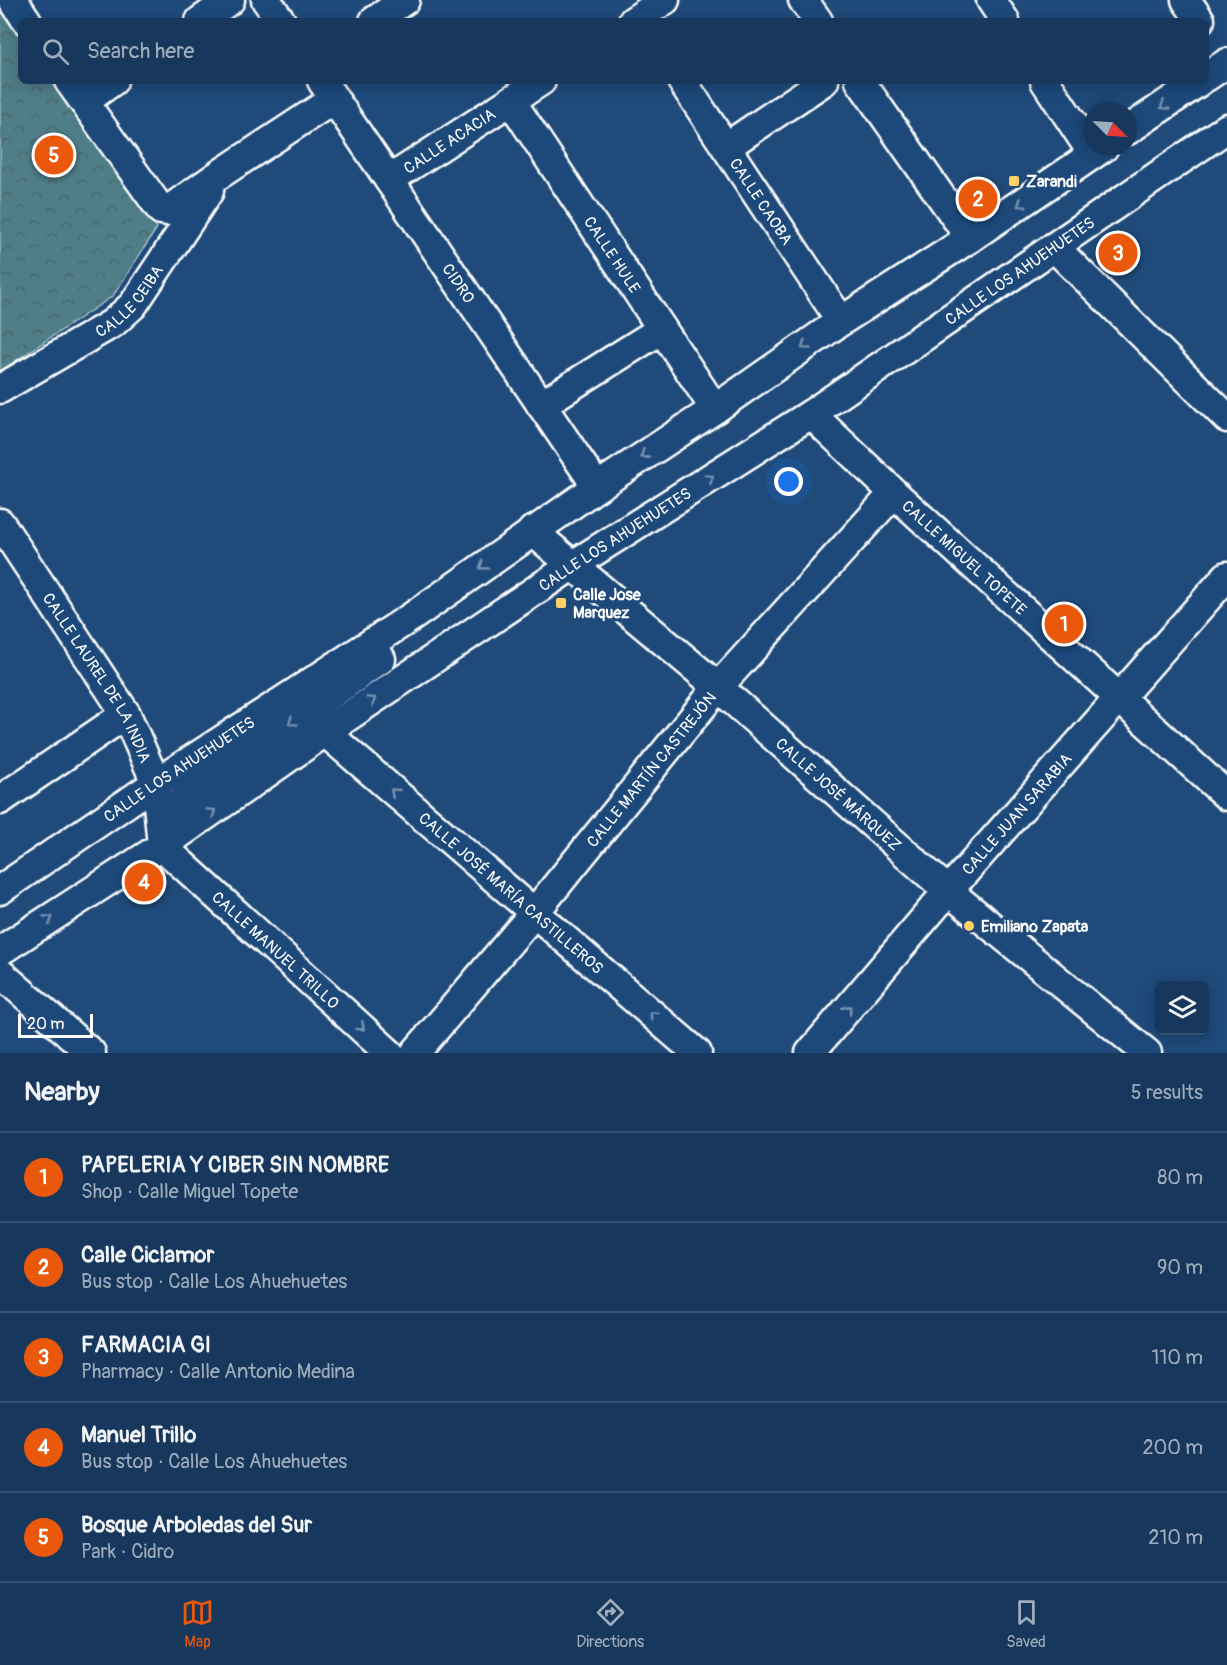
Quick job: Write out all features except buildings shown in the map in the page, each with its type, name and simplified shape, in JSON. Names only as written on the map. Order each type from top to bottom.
[{"type":"street","points":[[13,0],[25,18]]},
{"type":"street","points":[[204,18],[230,0]]},
{"type":"street","points":[[266,0],[279,18]]},
{"type":"street","points":[[378,18],[405,0]]},
{"type":"street","points":[[641,18],[665,0]]},
{"type":"street","points":[[803,0],[816,18]]},
{"type":"street","points":[[991,0],[1003,18]]},
{"type":"street","points":[[1209,75],[1227,63]]},
{"type":"street","points":[[76,91],[102,84]]},
{"type":"street","name":"CALLE ACACIA","points":[[389,180],[536,84]]},
{"type":"street","name":"CALLE CAOBA","points":[[684,84],[842,321]]},
{"type":"street","points":[[726,147],[820,84]]},
{"type":"street","points":[[862,84],[970,238]]},
{"type":"street","points":[[1047,84],[1083,130]]},
{"type":"street","points":[[1137,124],[1196,84]]},
{"type":"street","name":"CALLE CEIBA","points":[[76,91],[161,210],[164,211],[171,210],[220,174],[328,90]]},
{"type":"street","name":"CIDRO","points":[[328,90],[597,487]]},
{"type":"street","name":"CALLE HULE","points":[[511,101],[715,409]]},
{"type":"street","name":"CALLE LOS AHUEHUETES","points":[[0,951],[162,846],[325,732],[573,565],[811,414],[1227,128]]},
{"type":"street","name":"CALLE LOS AHUEHUETES","points":[[0,890],[156,783],[413,616],[532,531],[842,321],[1092,156]]},
{"type":"street","name":"CALLE CEIBA","points":[[0,388],[113,323],[134,305],[220,174]]},
{"type":"street","points":[[1054,247],[1227,418]]},
{"type":"street","points":[[541,405],[662,329]]},
{"type":"street","name":"CALLE MIGUEL TOPETE","points":[[811,414],[894,493],[1227,796]]},
{"type":"street","name":"CALLE MARTÍN CASTREJÓN","points":[[415,1053],[534,913],[718,687],[894,493]]},
{"type":"street","name":"CALLE LAUREL DE LA INDIA","points":[[0,523],[126,714],[156,783],[162,846]]},
{"type":"street","name":"CALLE JOSÉ MÁRQUEZ","points":[[532,531],[718,687],[948,891],[1147,1053]]},
{"type":"street","name":"CALLE JUAN SARABIA","points":[[810,1053],[948,891],[1227,576]]},
{"type":"street","points":[[162,846],[182,799],[387,654],[413,616]]},
{"type":"street","points":[[0,800],[126,714]]},
{"type":"street","name":"CALLE JOSÉ MARÍA CASTILLEROS","points":[[325,732],[698,1053]]},
{"type":"street","name":"CALLE MANUEL TRILLO","points":[[162,846],[389,1053]]},
{"type":"street","points":[[0,973],[91,1053]]},
{"type":"green space","points":[[0,0],[18,20],[18,84],[61,84],[157,228],[113,296],[0,371]]},
{"type":"place","name":"Bosque Arboledas del Sur","points":[[54,155]]},
{"type":"place","name":"Zarandi","points":[[1014,181]]},
{"type":"place","name":"Calle Ciclamor","points":[[978,199]]},
{"type":"place","name":"FARMACIA GI","points":[[1118,253]]},
{"type":"place","name":"Calle Jose Marquez","points":[[561,603]]},
{"type":"place","name":"PAPELERIA Y CIBER SIN NOMBRE","points":[[1064,624]]},
{"type":"place","name":"Manuel Trillo","points":[[144,882]]},
{"type":"place","name":"Emiliano Zapata","points":[[969,926]]}]
